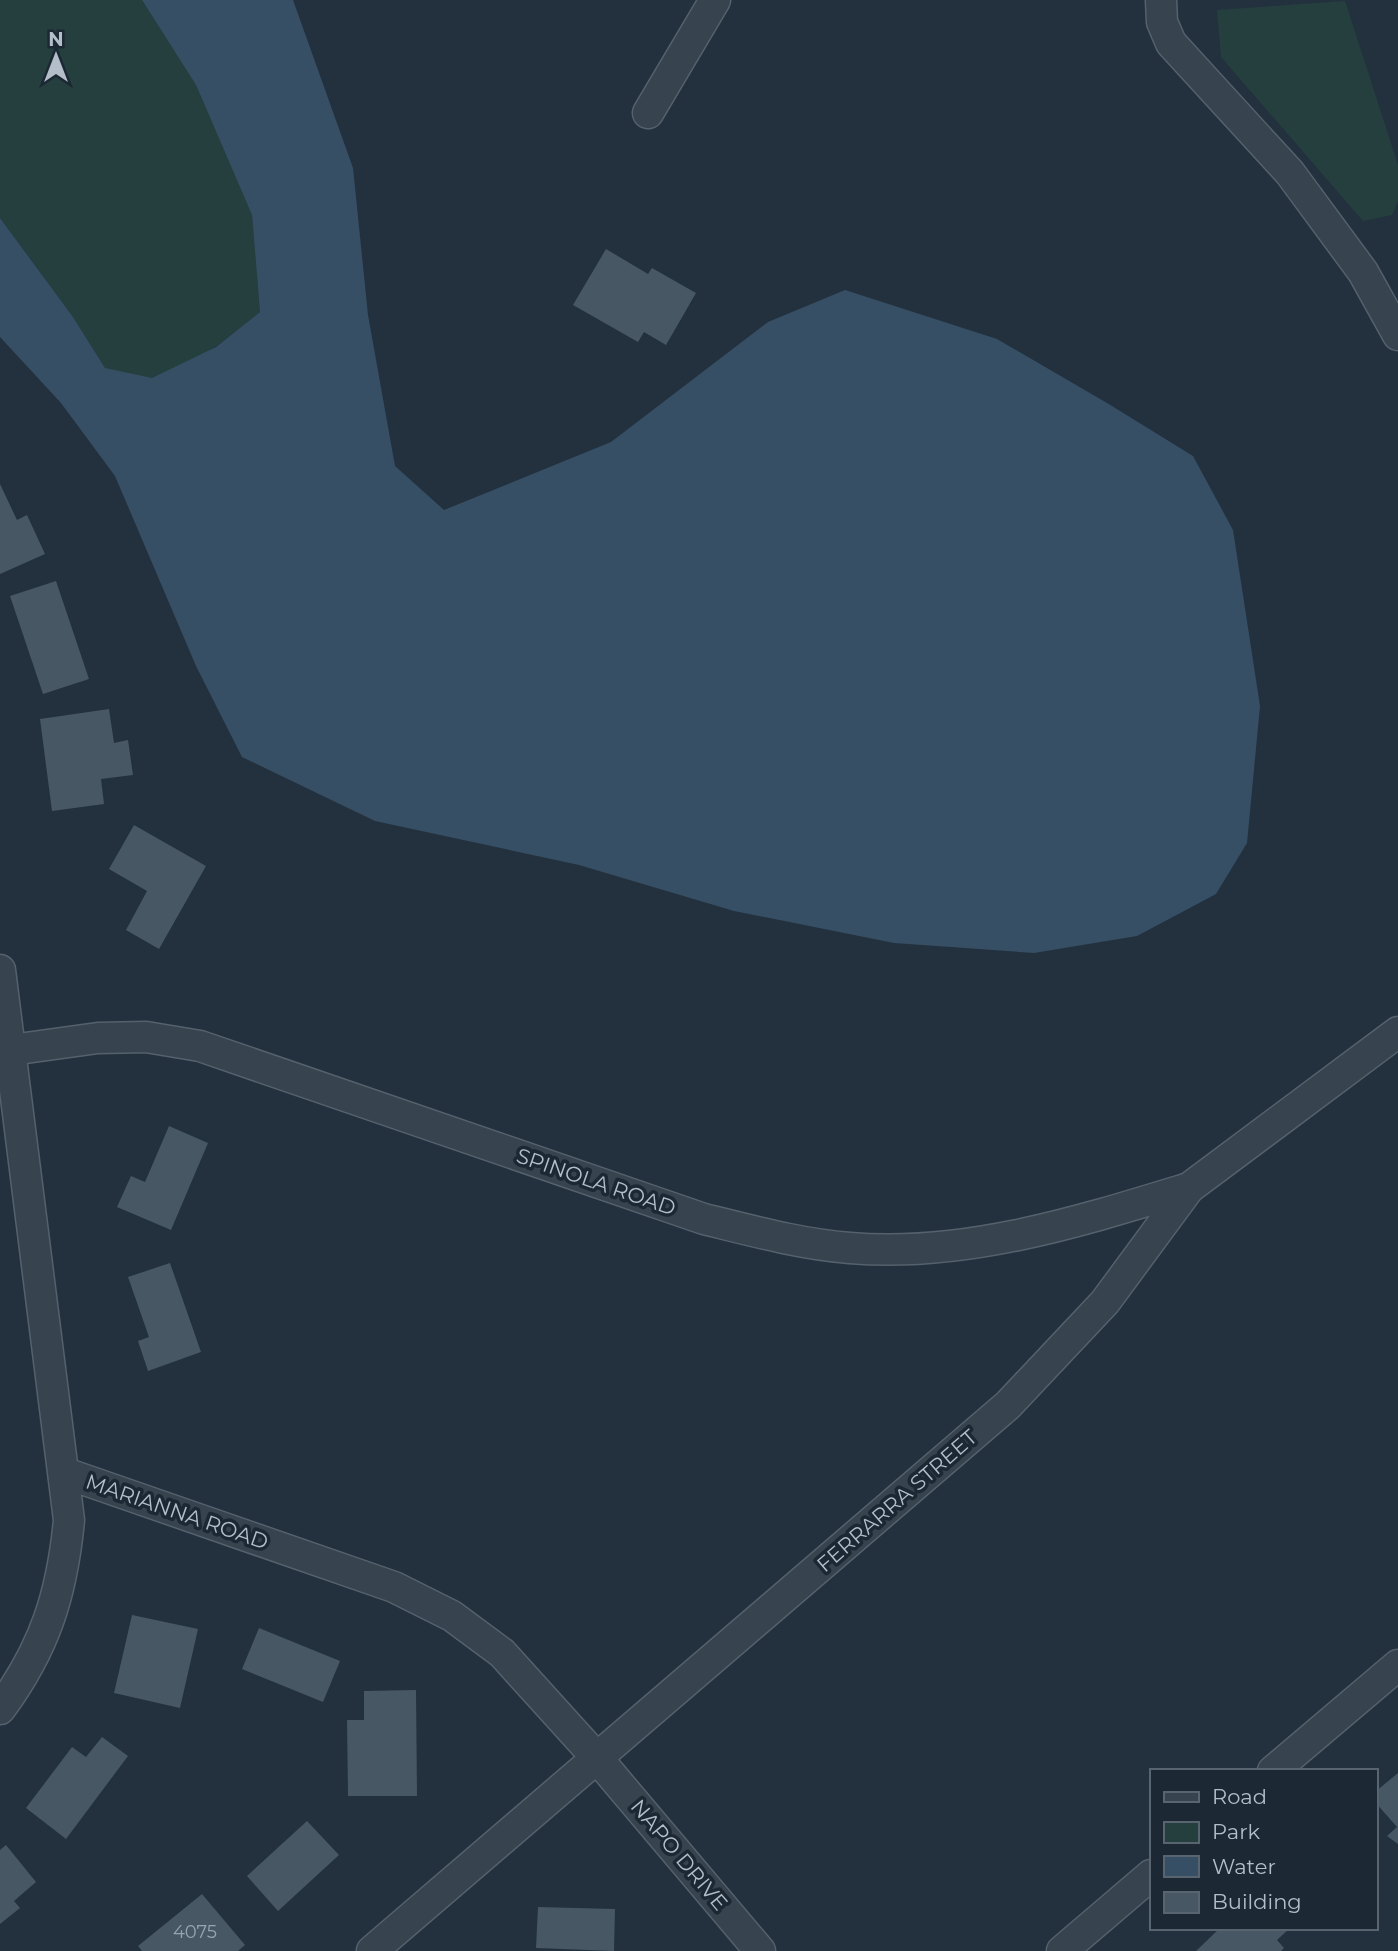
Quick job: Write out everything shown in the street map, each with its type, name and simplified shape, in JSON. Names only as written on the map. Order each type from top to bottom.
[{"type":"street","points":[[648,113],[715,0]]},
{"type":"street","points":[[1161,0],[1162,22],[1171,43],[1290,173],[1363,272],[1398,335]]},
{"type":"street","name":"MARIANNA ROAD","points":[[0,970],[65,1473],[394,1587],[452,1616],[502,1653],[597,1758]]},
{"type":"street","name":"FERRARRA STREET","points":[[372,1951],[1008,1405],[1105,1302],[1189,1188],[1398,1032]]},
{"type":"street","name":"SPINOLA ROAD","points":[[11,1050],[98,1038],[134,1038],[200,1046],[705,1219],[788,1240],[853,1249],[941,1246],[1055,1227],[1189,1188]]},
{"type":"street","points":[[0,1709],[41,1643],[54,1607],[64,1568],[69,1520],[65,1473]]},
{"type":"street","points":[[1275,1769],[1398,1665]]},
{"type":"street","name":"NAPO DRIVE","points":[[597,1758],[760,1951]]},
{"type":"street","points":[[1062,1951],[1150,1876]]},
{"type":"green space","points":[[0,0],[142,0],[196,85],[252,215],[260,312],[210,351],[181,368],[148,378],[105,368],[73,317],[0,218]]},
{"type":"green space","points":[[1345,1],[1398,165],[1398,201],[1392,215],[1363,221],[1221,57],[1217,10]]},
{"type":"water","points":[[142,0],[293,0],[353,168],[368,315],[395,466],[444,510],[611,442],[768,322],[845,290],[997,339],[1193,456],[1233,530],[1260,706],[1247,843],[1216,894],[1137,936],[1034,953],[894,943],[734,911],[579,865],[375,821],[242,757],[196,666],[115,476],[61,403],[0,337],[0,218],[73,317],[105,368],[152,378],[216,347],[260,312],[252,215],[196,85]]},
{"type":"building","points":[[606,249],[648,274],[652,268],[696,293],[666,345],[644,332],[638,342],[573,305]]},
{"type":"building","points":[[0,484],[17,520],[27,515],[45,554],[0,574]]},
{"type":"building","points":[[56,581],[89,679],[43,694],[10,596]]},
{"type":"building","points":[[109,709],[114,743],[128,740],[133,775],[101,779],[104,804],[52,811],[40,719]]},
{"type":"building","points":[[134,825],[206,866],[159,949],[126,930],[147,891],[109,869]]},
{"type":"building","points":[[169,1126],[208,1143],[171,1230],[117,1207],[131,1176],[145,1182]]},
{"type":"building","points":[[170,1263],[201,1352],[148,1371],[138,1341],[149,1337],[128,1277]]},
{"type":"building","points":[[132,1615],[198,1629],[180,1708],[114,1693]]},
{"type":"building","points":[[259,1628],[340,1661],[323,1702],[242,1669]]},
{"type":"building","points":[[416,1690],[417,1796],[348,1796],[347,1720],[364,1720],[364,1691]]},
{"type":"building","points":[[102,1737],[128,1756],[66,1839],[26,1808],[72,1747],[86,1757]]},
{"type":"building","points":[[1398,1773],[1398,1844],[1387,1836],[1397,1827],[1377,1804],[1377,1790]]},
{"type":"building","points":[[307,1821],[339,1855],[278,1911],[247,1876]]},
{"type":"building","points":[[6,1845],[36,1882],[14,1901],[20,1908],[0,1924],[0,1850]]},
{"type":"building","points":[[202,1894],[245,1945],[238,1951],[142,1951],[138,1946]]},
{"type":"building","points":[[538,1907],[615,1909],[614,1951],[536,1948]]},
{"type":"building","points":[[1218,1930],[1288,1930],[1277,1940],[1284,1948],[1281,1951],[1196,1951]]}]
